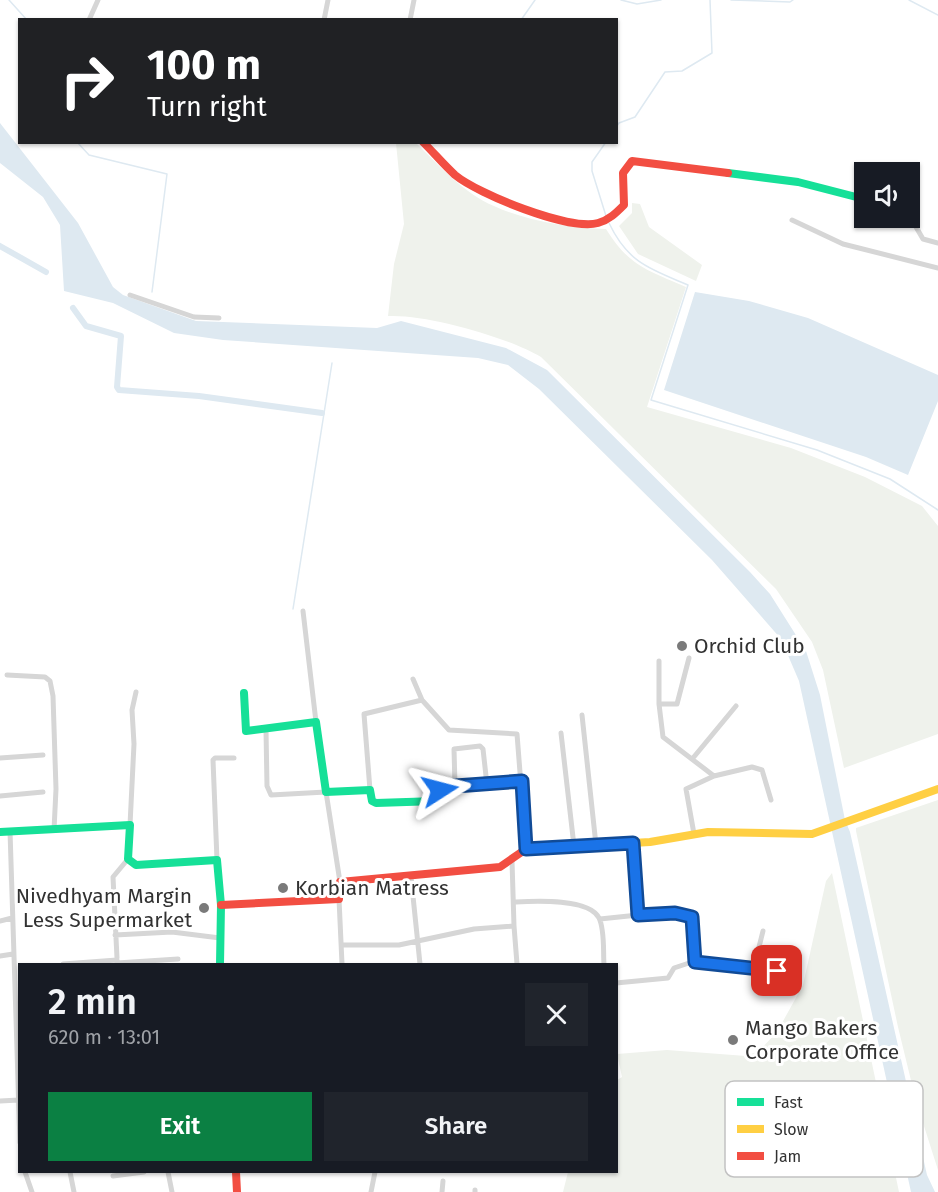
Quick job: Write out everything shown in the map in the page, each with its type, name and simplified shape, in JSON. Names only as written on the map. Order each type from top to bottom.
[{"type":"main road","points":[[425,144],[456,176],[498,201],[584,224],[607,220],[625,202],[622,173],[632,161],[798,182],[854,196]]},
{"type":"main road","points":[[244,693],[245,729],[266,730],[309,721],[316,722],[326,792],[370,790],[372,801],[376,803],[437,801],[440,798],[440,788],[522,781]]},
{"type":"main road","points":[[221,904],[339,898],[340,882],[468,872],[500,867],[512,861],[526,849],[633,843],[694,834],[760,831],[812,834],[850,823],[938,789]]},
{"type":"main road","points":[[0,831],[130,825],[128,859],[136,865],[217,860],[221,904],[220,963]]},
{"type":"main road","points":[[236,1173],[237,1192]]},
{"type":"street","points":[[90,18],[98,0]]},
{"type":"street","points":[[324,18],[328,0]]},
{"type":"street","points":[[410,18],[414,0]]},
{"type":"street","points":[[792,220],[843,244],[938,268]]},
{"type":"street","points":[[917,228],[923,239],[938,243]]},
{"type":"street","points":[[130,295],[194,317],[219,318]]},
{"type":"street","points":[[303,610],[316,722]]},
{"type":"street","points":[[659,704],[677,704],[689,658]]},
{"type":"street","points":[[659,660],[659,704],[663,737],[714,776]]},
{"type":"street","points":[[7,675],[45,677],[50,681],[54,696],[56,789],[54,830]]},
{"type":"street","points":[[413,679],[422,700],[449,730],[518,734],[526,849]]},
{"type":"street","points":[[130,825],[134,744],[132,710],[136,692]]},
{"type":"street","points":[[370,790],[364,714],[422,700]]},
{"type":"street","points":[[693,758],[736,706]]},
{"type":"street","points":[[582,715],[596,845]]},
{"type":"street","points":[[266,730],[267,786],[272,795],[326,792],[340,882]]},
{"type":"street","points":[[561,733],[574,846]]},
{"type":"street","points":[[455,786],[454,749],[480,746],[483,748],[487,785]]},
{"type":"street","points":[[0,758],[43,755]]},
{"type":"street","points":[[217,860],[213,760],[215,758],[234,758]]},
{"type":"street","points":[[694,834],[686,789],[714,776],[758,767],[765,774],[771,800]]},
{"type":"street","points":[[0,796],[43,792]]},
{"type":"street","points":[[0,1101],[18,1100],[10,831]]},
{"type":"street","points":[[633,843],[638,915]]},
{"type":"street","points":[[117,962],[113,877],[128,859]]},
{"type":"street","points":[[512,861],[517,963]]},
{"type":"street","points":[[411,877],[420,963]]},
{"type":"street","points":[[339,898],[342,963]]},
{"type":"street","points":[[515,902],[568,903],[586,908],[600,919],[675,913],[692,917],[695,962]]},
{"type":"street","points":[[0,921],[12,918]]},
{"type":"street","points":[[600,919],[604,963]]},
{"type":"street","points":[[343,945],[399,945],[474,930],[514,926]]},
{"type":"street","points":[[754,967],[763,931]]},
{"type":"street","points":[[115,935],[172,932],[220,938]]},
{"type":"street","points":[[0,956],[13,954]]},
{"type":"street","points":[[90,963],[178,959]]},
{"type":"street","points":[[618,983],[668,978],[674,968],[695,962],[777,971]]},
{"type":"street","points":[[26,1173],[32,1192]]},
{"type":"street","points":[[70,1173],[74,1192]]},
{"type":"street","points":[[113,1176],[136,1173]]},
{"type":"street","points":[[168,1173],[172,1192]]},
{"type":"street","points":[[371,1192],[375,1173]]},
{"type":"street","points":[[442,1192],[443,1181]]},
{"type":"shaded area","points":[[0,123],[78,223],[113,287],[123,295],[196,321],[377,328],[401,321],[506,348],[547,370],[750,572],[770,594],[806,651],[820,695],[845,820],[850,832],[906,1081],[887,1081],[799,681],[781,639],[712,560],[539,389],[508,365],[478,358],[223,340],[174,333],[113,303],[64,291],[60,225],[43,197],[0,163]]},
{"type":"shaded area","points":[[396,144],[417,144],[472,194],[507,211],[548,223],[606,229],[631,259],[650,271],[686,287],[647,407],[791,448],[865,477],[922,506],[938,526],[938,734],[844,768],[823,670],[812,642],[776,589],[541,357],[508,342],[466,328],[424,319],[388,316],[394,264],[404,224]]},
{"type":"shaded area","points":[[632,203],[640,204],[649,227],[702,265],[696,281],[638,254],[619,226],[632,213]]},
{"type":"shaded area","points":[[695,292],[749,301],[808,318],[938,375],[938,401],[908,475],[866,457],[664,390]]},
{"type":"shaded area","points":[[938,800],[938,1170],[923,1123],[923,1081],[911,1081],[856,828]]},
{"type":"shaded area","points":[[832,873],[876,1081],[725,1081],[725,1177],[896,1177],[899,1192],[563,1192],[568,1173],[618,1173],[618,1079],[622,1077],[618,1054],[667,1050],[746,1056],[759,1051],[777,1032],[803,985],[826,881]]},
{"type":"shaded area","points":[[923,1157],[927,1175],[935,1192],[911,1192],[908,1177],[923,1177]]},
{"type":"waterway","points":[[9,0],[25,18]]},
{"type":"waterway","points":[[522,18],[535,0]]},
{"type":"waterway","points":[[621,0],[637,4],[661,0]]},
{"type":"waterway","points":[[618,124],[635,117],[665,72],[682,71],[712,53],[710,0]]},
{"type":"waterway","points":[[731,0],[790,2],[793,0]]},
{"type":"waterway","points":[[909,0],[938,15]]},
{"type":"waterway","points":[[79,144],[89,155],[167,174],[152,292]]},
{"type":"waterway","points":[[605,144],[592,162],[592,171],[606,216]]},
{"type":"waterway","points":[[609,223],[632,256],[651,269],[688,285],[651,400],[817,450],[890,479],[938,510]]},
{"type":"waterway","points":[[0,246],[46,272]]},
{"type":"waterway","points":[[73,308],[86,326],[121,336],[117,387],[119,390],[199,396],[322,413]]},
{"type":"waterway","points":[[293,609],[332,363]]},
{"type":"traffic: fast","points":[[728,173],[798,182],[854,196]]},
{"type":"traffic: fast","points":[[244,693],[246,731],[316,722],[326,792],[370,790],[372,801],[376,803],[437,801],[442,787],[522,781]]},
{"type":"traffic: fast","points":[[0,832],[130,825],[128,859],[136,865],[217,860],[221,905],[220,963]]},
{"type":"traffic: slow","points":[[561,847],[650,842],[708,832],[812,834],[938,789]]},
{"type":"traffic: jam","points":[[425,144],[455,175],[483,192],[546,216],[584,224],[606,220],[624,205],[623,173],[632,161],[728,173]]},
{"type":"traffic: jam","points":[[221,905],[339,899],[340,882],[500,867],[526,849],[561,847]]},
{"type":"traffic: jam","points":[[236,1173],[237,1192]]},
{"type":"place","name":"Orchid Club","points":[[682,646]]},
{"type":"place","name":"Korbian Matress","points":[[283,888]]},
{"type":"place","name":"Nivedhyam Margin Less Supermarket","points":[[204,908]]},
{"type":"place","name":"Mango Bakers Corporate Office","points":[[733,1040]]},
{"type":"route","points":[[440,790],[442,787],[522,781],[526,849],[633,843],[638,915],[675,913],[692,917],[695,962],[777,971]]}]
